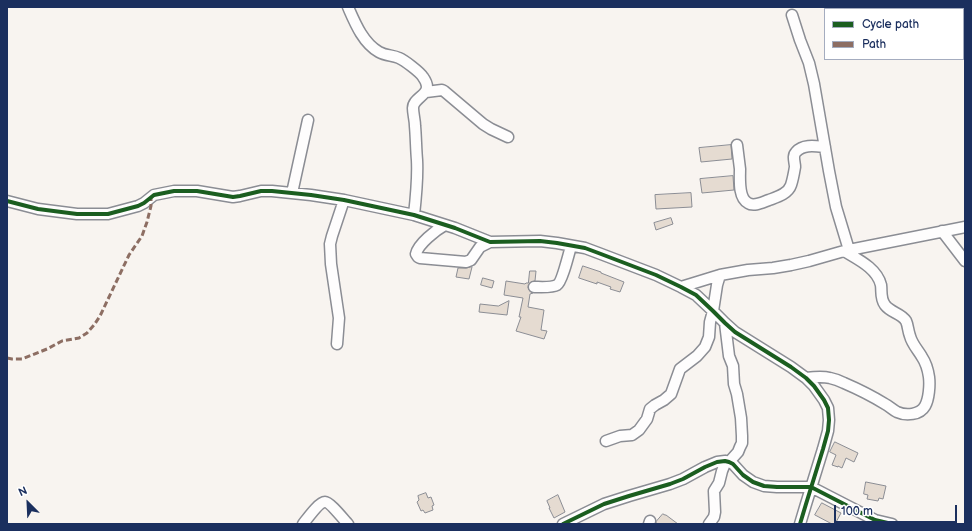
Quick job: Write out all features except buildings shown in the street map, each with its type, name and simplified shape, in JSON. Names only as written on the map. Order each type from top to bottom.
[{"type":"street","points":[[348,7],[355,24],[369,44],[379,52],[388,56],[398,57],[418,72],[426,83],[426,92]]},
{"type":"street","points":[[792,15],[809,63],[814,84],[836,207],[846,250],[871,268],[880,282],[881,299],[884,304],[892,311],[903,316],[907,323],[910,338],[926,364],[929,376],[929,387],[925,405],[922,409],[911,414],[902,414],[896,412],[886,404],[873,397],[831,378],[806,378]]},
{"type":"street","points":[[414,215],[417,161],[413,106],[426,92],[438,90],[444,91],[483,124],[508,138]]},
{"type":"street","points":[[292,193],[308,120]]},
{"type":"street","points":[[737,145],[740,170],[740,187],[743,199],[749,204],[757,204],[785,193],[790,186],[794,175],[794,155],[796,151],[810,145],[825,147]]},
{"type":"street","points":[[7,201],[44,210],[77,214],[108,214],[138,206],[154,195],[174,191],[197,191],[233,197],[261,191],[312,195],[344,200],[414,215],[490,242],[540,241],[585,248],[656,275],[696,295],[735,332],[806,378],[824,400],[828,408],[828,431],[800,524]]},
{"type":"street","points":[[337,344],[339,318],[331,264],[330,244],[344,200]]},
{"type":"street","points":[[445,225],[431,235],[417,249],[416,254],[418,257],[466,262],[471,260],[480,247],[490,242]]},
{"type":"street","points":[[681,287],[720,275],[791,265],[846,250],[942,231],[965,228]]},
{"type":"street","points":[[942,231],[965,261]]},
{"type":"street","points":[[534,287],[555,286],[559,284],[571,246]]},
{"type":"street","points":[[606,441],[620,436],[632,435],[639,430],[647,419],[650,409],[671,394],[680,369],[706,347],[720,275]]},
{"type":"street","points":[[709,524],[714,517],[714,491],[719,483],[722,471],[727,461],[738,452],[742,443],[741,418],[734,384],[733,366],[729,356],[725,323]]},
{"type":"street","points":[[563,524],[604,504],[670,484],[717,462],[727,461],[734,464],[743,475],[753,482],[764,486],[811,488],[875,520],[892,524]]},
{"type":"street","points":[[303,524],[318,505],[326,502],[330,504],[348,524]]},
{"type":"marked path","points":[[7,358],[22,359],[62,341],[79,338],[87,333],[100,316],[129,255],[142,236],[151,206],[151,197]]},
{"type":"cycle path","points":[[7,201],[38,209],[77,214],[108,214],[138,206],[154,195],[174,191],[197,191],[233,197],[261,191],[311,195],[344,200],[414,215],[455,228],[490,242],[540,241],[585,248],[656,275],[696,295],[735,332],[806,378],[824,400],[828,408],[828,431],[800,524]]},
{"type":"cycle path","points":[[563,524],[604,504],[670,484],[705,467],[717,462],[725,461],[733,464],[743,475],[753,482],[764,486],[811,487],[875,520],[892,524]]}]
